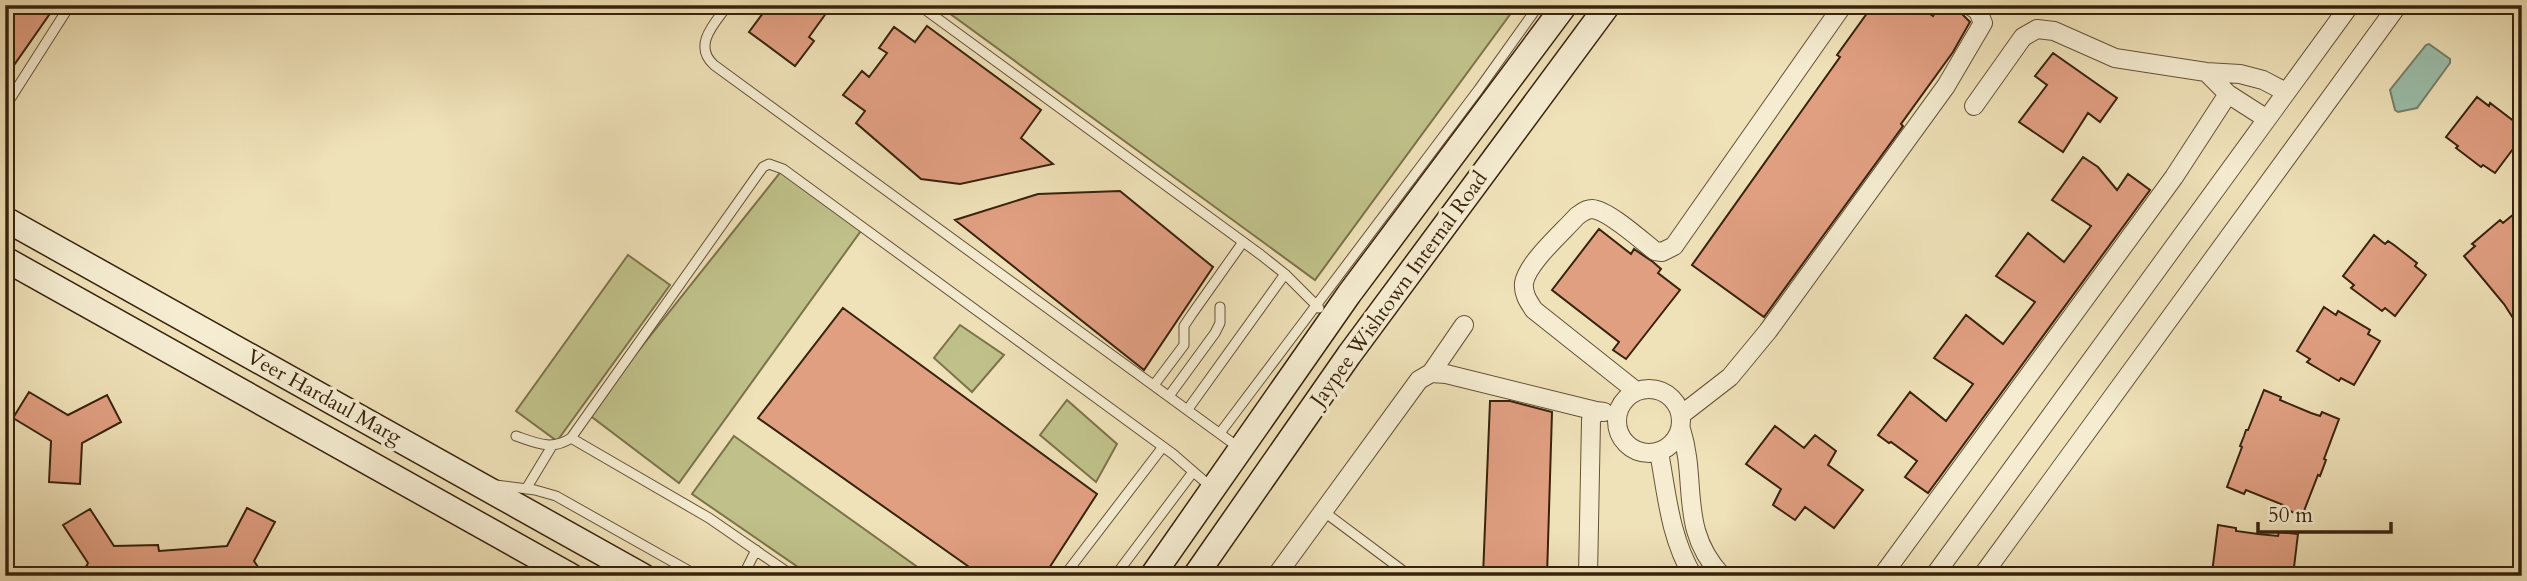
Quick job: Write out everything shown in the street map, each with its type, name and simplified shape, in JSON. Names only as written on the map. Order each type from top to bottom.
[{"type":"street","name":"Jaypee Wishtown Internal Road","points":[[1152,576],[1241,449],[1324,313],[1349,294],[1565,5]]},
{"type":"street","name":"Jaypee Wishtown Internal Road","points":[[1195,576],[1349,355],[1608,5]]},
{"type":"street","points":[[1636,391],[1534,310],[1525,297],[1524,284],[1529,271],[1585,210],[1594,209],[1605,214],[1655,251],[1662,252],[1674,246],[1843,5]]},
{"type":"street","points":[[1722,576],[1710,563],[1699,543],[1690,511],[1686,446],[1681,422],[1676,403],[1667,394],[1656,389],[1636,391],[1621,405],[1616,418],[1620,435],[1629,447],[1643,453],[1659,452],[1676,439],[1681,422],[1730,377],[1768,331],[1946,86],[1983,23],[1978,11],[1969,5]]},
{"type":"street","points":[[1934,576],[2350,5]]},
{"type":"street","points":[[1982,576],[2398,5]]},
{"type":"street","points":[[1974,106],[2023,37],[2037,29],[2054,31],[2115,58],[2206,72],[2240,74],[2263,80],[2286,92]]},
{"type":"street","points":[[2206,72],[2228,94],[2267,119]]},
{"type":"street","points":[[1882,576],[2174,177],[2228,94]]},
{"type":"street","name":"Veer Hardaul Marg","points":[[5,219],[643,576]]},
{"type":"street","name":"Veer Hardaul Marg","points":[[5,259],[570,576]]},
{"type":"street","points":[[1276,576],[1419,380],[1431,373],[1464,325]]},
{"type":"street","points":[[1431,373],[1446,373],[1616,418]]},
{"type":"street","points":[[1588,576],[1591,420],[1595,411]]},
{"type":"street","points":[[1659,452],[1674,537],[1680,555],[1693,576]]},
{"type":"lane","points":[[5,107],[70,5]]},
{"type":"lane","points":[[728,5],[706,36],[703,48],[707,59],[1241,449]]},
{"type":"lane","points":[[919,5],[1243,242],[1284,274],[1324,313]]},
{"type":"lane","points":[[1220,433],[1324,313],[1539,5]]},
{"type":"lane","points":[[516,436],[552,446],[562,445],[571,438],[763,167],[769,164],[783,170],[1213,488]]},
{"type":"lane","points":[[1154,385],[1184,345],[1184,326],[1243,242]]},
{"type":"lane","points":[[1188,409],[1284,274]]},
{"type":"lane","points":[[1169,396],[1215,333],[1220,323],[1220,307]]},
{"type":"lane","points":[[571,438],[709,518],[793,576]]},
{"type":"lane","points":[[526,489],[552,446]]},
{"type":"lane","points":[[1064,576],[1162,448]]},
{"type":"lane","points":[[1115,576],[1193,472]]},
{"type":"lane","points":[[477,482],[556,496],[698,576]]},
{"type":"lane","points":[[1323,511],[1410,576]]},
{"type":"lane","points":[[743,576],[756,550]]},
{"type":"green space","points":[[938,5],[1517,5],[1315,280]]},
{"type":"green space","points":[[783,169],[863,228],[679,483],[588,414]]},
{"type":"green space","points":[[628,255],[670,285],[557,441],[516,411]]},
{"type":"green space","points":[[960,325],[1004,355],[972,392],[934,358]]},
{"type":"green space","points":[[1067,400],[1117,444],[1096,482],[1040,435]]},
{"type":"green space","points":[[734,436],[930,576],[811,576],[692,494]]},
{"type":"shaded area","points":[[2429,44],[2450,59],[2450,63],[2417,108],[2398,112],[2395,110],[2390,90]]},
{"type":"building","points":[[5,5],[56,5],[5,78]]},
{"type":"building","points":[[769,5],[832,5],[809,37],[814,41],[795,66],[749,32]]},
{"type":"building","points":[[1873,5],[1918,5],[1933,16],[1940,5],[1958,5],[1959,11],[1970,22],[1953,52],[1901,124],[1903,126],[1764,317],[1692,265],[1840,57],[1837,55]]},
{"type":"building","points":[[927,26],[1041,110],[1021,138],[1053,164],[960,184],[921,179],[856,123],[865,111],[843,95],[862,71],[869,77],[887,53],[879,48],[894,27],[915,42]]},
{"type":"building","points":[[2053,53],[2117,98],[2100,122],[2088,113],[2063,152],[2019,122],[2047,85],[2035,76]]},
{"type":"building","points":[[2477,97],[2489,106],[2490,103],[2515,122],[2522,131],[2522,137],[2495,173],[2483,165],[2481,167],[2446,137]]},
{"type":"building","points":[[2083,157],[2098,167],[2117,190],[2128,174],[2150,190],[1928,493],[1905,477],[1917,461],[1878,435],[1910,392],[1946,421],[1973,384],[1934,358],[1966,315],[2003,344],[2035,302],[1996,276],[2028,233],[2064,262],[2091,226],[2052,200]]},
{"type":"building","points":[[1120,191],[1213,267],[1144,370],[955,220],[1038,194]]},
{"type":"building","points":[[2514,214],[2522,223],[2522,332],[2504,304],[2464,256],[2475,246],[2472,244],[2500,220],[2503,223]]},
{"type":"building","points":[[1599,229],[1631,254],[1634,249],[1653,262],[1661,269],[1658,273],[1680,290],[1626,359],[1613,350],[1619,342],[1552,290]]},
{"type":"building","points":[[2374,235],[2385,244],[2388,241],[2394,245],[2417,263],[2415,266],[2426,275],[2395,316],[2385,308],[2382,311],[2351,288],[2354,285],[2343,276]]},
{"type":"building","points":[[2324,307],[2336,315],[2338,311],[2370,330],[2368,334],[2380,341],[2354,385],[2341,378],[2339,381],[2307,362],[2310,359],[2297,351]]},
{"type":"building","points":[[843,308],[1097,494],[1044,576],[982,576],[758,418]]},
{"type":"building","points":[[2264,390],[2311,413],[2320,416],[2322,412],[2339,419],[2320,476],[2318,475],[2302,516],[2285,509],[2286,506],[2246,490],[2244,494],[2227,487],[2246,430]]},
{"type":"building","points":[[29,392],[68,415],[107,395],[121,422],[82,443],[80,484],[49,482],[51,441],[13,418]]},
{"type":"building","points":[[1490,401],[1510,401],[1552,412],[1547,576],[1483,576]]},
{"type":"building","points":[[1775,426],[1804,448],[1815,435],[1836,451],[1828,465],[1863,490],[1834,528],[1805,507],[1795,520],[1773,505],[1781,489],[1746,464]]},
{"type":"building","points":[[247,508],[275,522],[254,561],[264,576],[81,576],[88,563],[63,525],[90,509],[114,546],[158,545],[159,551],[227,546]]},
{"type":"building","points":[[2218,525],[2258,534],[2298,534],[2294,567],[2290,567],[2289,576],[2215,576],[2212,573]]}]
